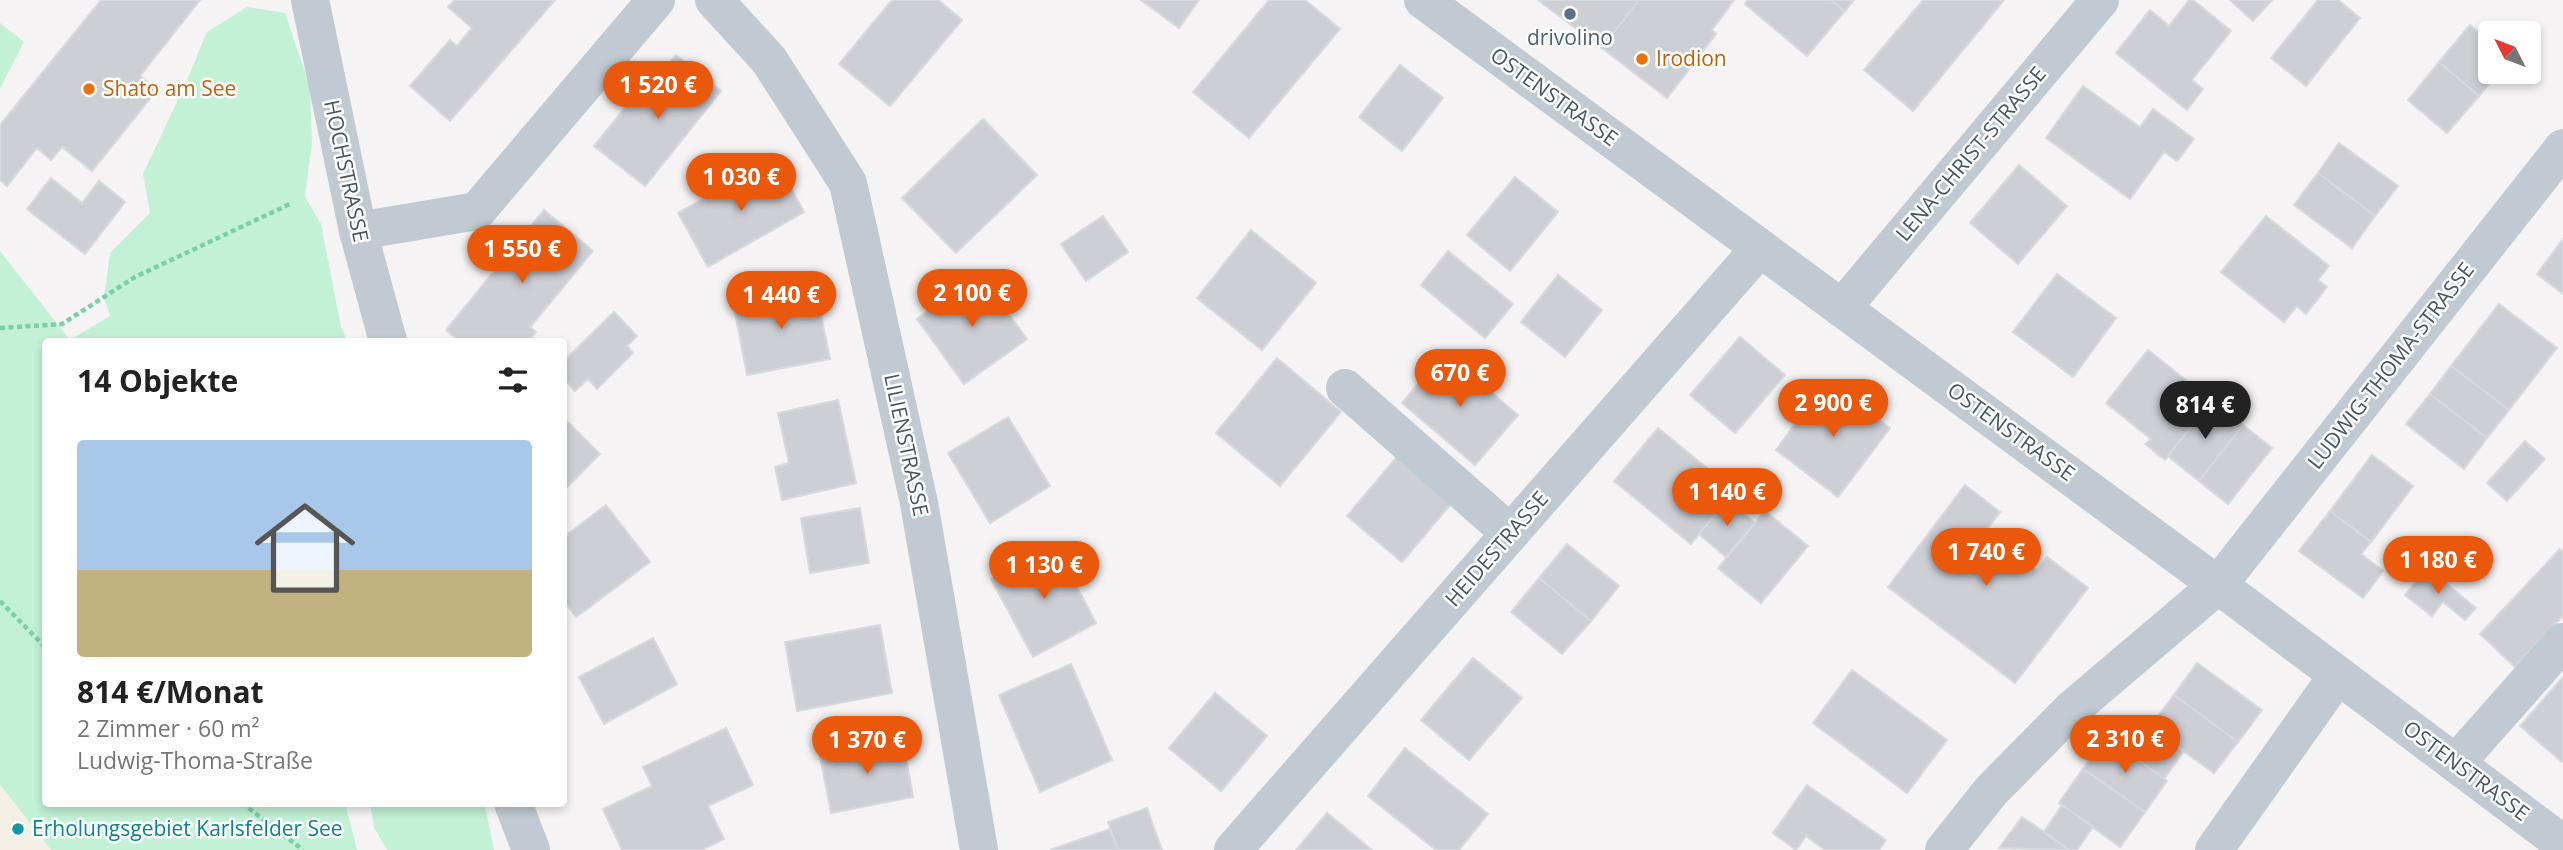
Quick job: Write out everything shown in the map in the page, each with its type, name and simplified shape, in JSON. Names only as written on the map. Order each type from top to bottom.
[{"type":"street","name":"HOCHSTRASSE","points":[[310,0],[358,231],[387,338]]},
{"type":"street","points":[[358,231],[477,211],[656,0]]},
{"type":"street","name":"LILIENSTRASSE","points":[[714,0],[769,60],[848,183],[919,503],[979,850]]},
{"type":"street","name":"OSTENSTRASSE","points":[[1423,0],[2218,585],[2563,844]]},
{"type":"street","name":"LENA-CHRIST-STRASSE","points":[[1842,308],[2099,0]]},
{"type":"street","name":"LUDWIG-THOMA-STRASSE","points":[[1944,850],[1991,791],[2071,710],[2218,585],[2563,148]]},
{"type":"street","name":"HEIDESTRASSE","points":[[1233,850],[1760,248]]},
{"type":"street","points":[[1345,388],[1510,533]]},
{"type":"street","points":[[2456,763],[2563,642]]},
{"type":"street","points":[[2214,850],[2338,674]]},
{"type":"street","points":[[517,823],[531,850]]},
{"type":"path","points":[[0,328],[62,324],[135,277],[290,204]]},
{"type":"path","points":[[0,601],[42,644]]},
{"type":"path","points":[[247,807],[303,850]]},
{"type":"green space","points":[[247,7],[285,13],[310,87],[312,142],[305,197],[321,224],[341,327],[346,338],[73,338],[110,316],[104,297],[110,253],[150,213],[143,174],[207,32]]},
{"type":"green space","points":[[0,23],[24,42],[0,89]]},
{"type":"green space","points":[[0,251],[68,338],[42,338],[42,807],[346,807],[357,850],[0,850]]},
{"type":"green space","points":[[371,807],[485,807],[494,850],[387,850],[374,827]]},
{"type":"sand","name":"Erholungsgebiet Karlsfelder See","points":[[0,784],[51,850],[0,850]]},
{"type":"building","points":[[101,0],[200,0],[140,76],[157,90],[92,171],[62,147],[51,160],[37,148],[7,186],[0,180],[0,125]]},
{"type":"building","points":[[455,0],[555,0],[450,121],[410,86],[450,40],[457,46],[472,28],[448,7]]},
{"type":"building","points":[[892,0],[938,0],[962,20],[890,106],[839,64]]},
{"type":"building","points":[[1141,0],[1199,0],[1179,28]]},
{"type":"building","points":[[1269,0],[1305,0],[1340,29],[1249,138],[1193,92]]},
{"type":"building","points":[[1538,0],[1639,0],[1602,48]]},
{"type":"building","points":[[1639,0],[1734,0],[1712,30],[1716,34],[1667,98],[1602,48]]},
{"type":"building","points":[[1748,0],[1831,0],[1845,11],[1807,56],[1745,4]]},
{"type":"building","points":[[1831,0],[1854,0],[1845,11]]},
{"type":"building","points":[[1923,0],[2004,0],[1913,111],[1864,70]]},
{"type":"building","points":[[2189,0],[2193,0],[2231,31],[2192,80],[2203,89],[2187,110],[2116,53],[2150,10],[2169,26]]},
{"type":"building","points":[[2230,0],[2272,0],[2253,21]]},
{"type":"building","points":[[2318,0],[2338,0],[2360,18],[2306,86],[2271,58]]},
{"type":"building","points":[[2470,25],[2478,32],[2478,84],[2489,84],[2479,96],[2439,62]]},
{"type":"building","points":[[676,55],[721,91],[645,186],[594,146],[636,94],[641,98]]},
{"type":"building","points":[[2439,62],[2479,96],[2447,133],[2408,100]]},
{"type":"building","points":[[1400,65],[1443,98],[1402,151],[1359,117]]},
{"type":"building","points":[[2083,86],[2140,127],[2153,109],[2194,139],[2177,161],[2164,152],[2130,199],[2046,138]]},
{"type":"building","points":[[983,119],[1037,175],[956,253],[902,198]]},
{"type":"building","points":[[2339,143],[2398,186],[2375,216],[2318,173]]},
{"type":"building","points":[[775,159],[804,212],[708,267],[678,213]]},
{"type":"building","points":[[2019,165],[2067,206],[2018,264],[1970,223]]},
{"type":"building","points":[[2318,173],[2375,216],[2352,248],[2294,205]]},
{"type":"building","points":[[1515,177],[1558,212],[1510,271],[1467,235]]},
{"type":"building","points":[[51,178],[82,203],[99,181],[125,202],[85,254],[27,209]]},
{"type":"building","points":[[544,210],[593,251],[530,327],[536,332],[531,338],[455,338],[446,330]]},
{"type":"building","points":[[1103,216],[1128,252],[1086,281],[1061,244]]},
{"type":"building","points":[[2266,216],[2329,266],[2318,280],[2327,287],[2306,314],[2297,306],[2284,322],[2221,272]]},
{"type":"building","points":[[1251,230],[1316,283],[1262,350],[1197,298]]},
{"type":"building","points":[[2563,239],[2563,294],[2537,274]]},
{"type":"building","points":[[1448,251],[1513,304],[1485,338],[1421,285]]},
{"type":"building","points":[[979,273],[1027,339],[964,384],[917,319]]},
{"type":"building","points":[[2057,274],[2116,318],[2073,377],[2013,332]]},
{"type":"building","points":[[1558,275],[1602,310],[1565,357],[1521,322]]},
{"type":"building","points":[[815,286],[830,359],[747,375],[733,302]]},
{"type":"building","points":[[2499,304],[2557,348],[2509,410],[2451,366]]},
{"type":"building","points":[[614,312],[637,336],[627,346],[633,353],[597,389],[588,379],[575,391],[567,382],[567,358]]},
{"type":"building","points":[[1740,337],[1785,375],[1735,433],[1690,395]]},
{"type":"building","points":[[2148,350],[2212,401],[2165,460],[2145,444],[2151,439],[2106,403]]},
{"type":"building","points":[[1444,352],[1518,415],[1475,465],[1402,403]]},
{"type":"building","points":[[1277,358],[1341,412],[1280,486],[1216,433]]},
{"type":"building","points":[[2451,366],[2509,410],[2487,438],[2430,394]]},
{"type":"building","points":[[1827,381],[1890,428],[1838,497],[1776,450]]},
{"type":"building","points":[[2430,394],[2487,438],[2464,469],[2406,424]]},
{"type":"building","points":[[838,400],[856,483],[782,500],[775,467],[789,463],[778,413]]},
{"type":"building","points":[[2212,401],[2243,425],[2199,481],[2168,456]]},
{"type":"building","points":[[1008,417],[1050,486],[990,523],[948,453]]},
{"type":"building","points":[[567,421],[600,454],[567,487]]},
{"type":"building","points":[[2243,425],[2272,448],[2228,504],[2199,481]]},
{"type":"building","points":[[1658,428],[1735,491],[1691,544],[1614,481]]},
{"type":"building","points":[[2525,441],[2545,459],[2507,501],[2487,483]]},
{"type":"building","points":[[1401,452],[1456,498],[1402,562],[1347,516]]},
{"type":"building","points":[[2372,455],[2413,486],[2371,542],[2330,511]]},
{"type":"building","points":[[1965,485],[2000,512],[1986,531],[2037,570],[2047,557],[2088,588],[2015,683],[1888,587]]},
{"type":"building","points":[[1728,500],[1755,523],[1726,557],[1699,534]]},
{"type":"building","points":[[606,505],[650,562],[576,617],[567,605],[567,535]]},
{"type":"building","points":[[860,508],[869,563],[810,573],[801,518]]},
{"type":"building","points":[[1765,511],[1808,546],[1761,603],[1718,568]]},
{"type":"building","points":[[2330,511],[2371,542],[2361,554],[2383,571],[2363,598],[2299,551]]},
{"type":"building","points":[[1567,544],[1619,586],[1591,621],[1539,578]]},
{"type":"building","points":[[1055,545],[1096,623],[1033,657],[991,579]]},
{"type":"building","points":[[2560,549],[2563,552],[2563,616],[2515,667],[2480,634]]},
{"type":"building","points":[[2427,568],[2476,608],[2465,620],[2443,602],[2432,616],[2405,595]]},
{"type":"building","points":[[1539,578],[1591,621],[1562,654],[1511,612]]},
{"type":"building","points":[[880,625],[892,693],[797,711],[785,642]]},
{"type":"building","points":[[653,638],[677,684],[604,724],[579,677]]},
{"type":"building","points":[[1473,658],[1522,698],[1469,760],[1421,720]]},
{"type":"building","points":[[2197,663],[2262,710],[2238,742],[2174,695]]},
{"type":"building","points":[[1071,664],[1112,760],[1040,792],[999,695]]},
{"type":"building","points":[[1852,670],[1947,740],[1907,793],[1813,723]]},
{"type":"building","points":[[2563,677],[2563,761],[2562,762],[2520,726]]},
{"type":"building","points":[[1215,693],[1267,736],[1221,791],[1169,748]]},
{"type":"building","points":[[2174,695],[2238,742],[2214,773],[2150,727]]},
{"type":"building","points":[[726,728],[753,785],[708,806],[724,839],[702,850],[622,850],[603,809],[652,786],[643,767]]},
{"type":"building","points":[[2154,730],[2184,751],[2164,779],[2135,758]]},
{"type":"building","points":[[2106,737],[2167,781],[2145,812],[2083,769]]},
{"type":"building","points":[[903,740],[913,797],[831,813],[820,756]]},
{"type":"building","points":[[1405,748],[1488,814],[1459,850],[1436,850],[1368,796]]},
{"type":"building","points":[[2083,769],[2145,812],[2120,847],[2059,803]]},
{"type":"building","points":[[1807,785],[1886,840],[1879,850],[1825,850],[1806,836],[1796,850],[1773,833]]},
{"type":"building","points":[[2062,805],[2093,827],[2077,850],[2069,850],[2044,832]]},
{"type":"building","points":[[1147,808],[1162,850],[1118,850],[1108,822]]},
{"type":"building","points":[[1327,813],[1372,850],[1296,850]]},
{"type":"building","points":[[2022,817],[2044,832],[2069,850],[1999,848]]},
{"type":"building","points":[[1110,829],[1118,850],[1050,850]]},
{"type":"place","name":"drivolino","points":[[1570,14]]},
{"type":"place","name":"Irodion","points":[[1642,59]]},
{"type":"place","name":"Shato am See","points":[[89,89]]},
{"type":"place","name":"Erholungsgebiet Karlsfelder See","points":[[18,829]]}]
